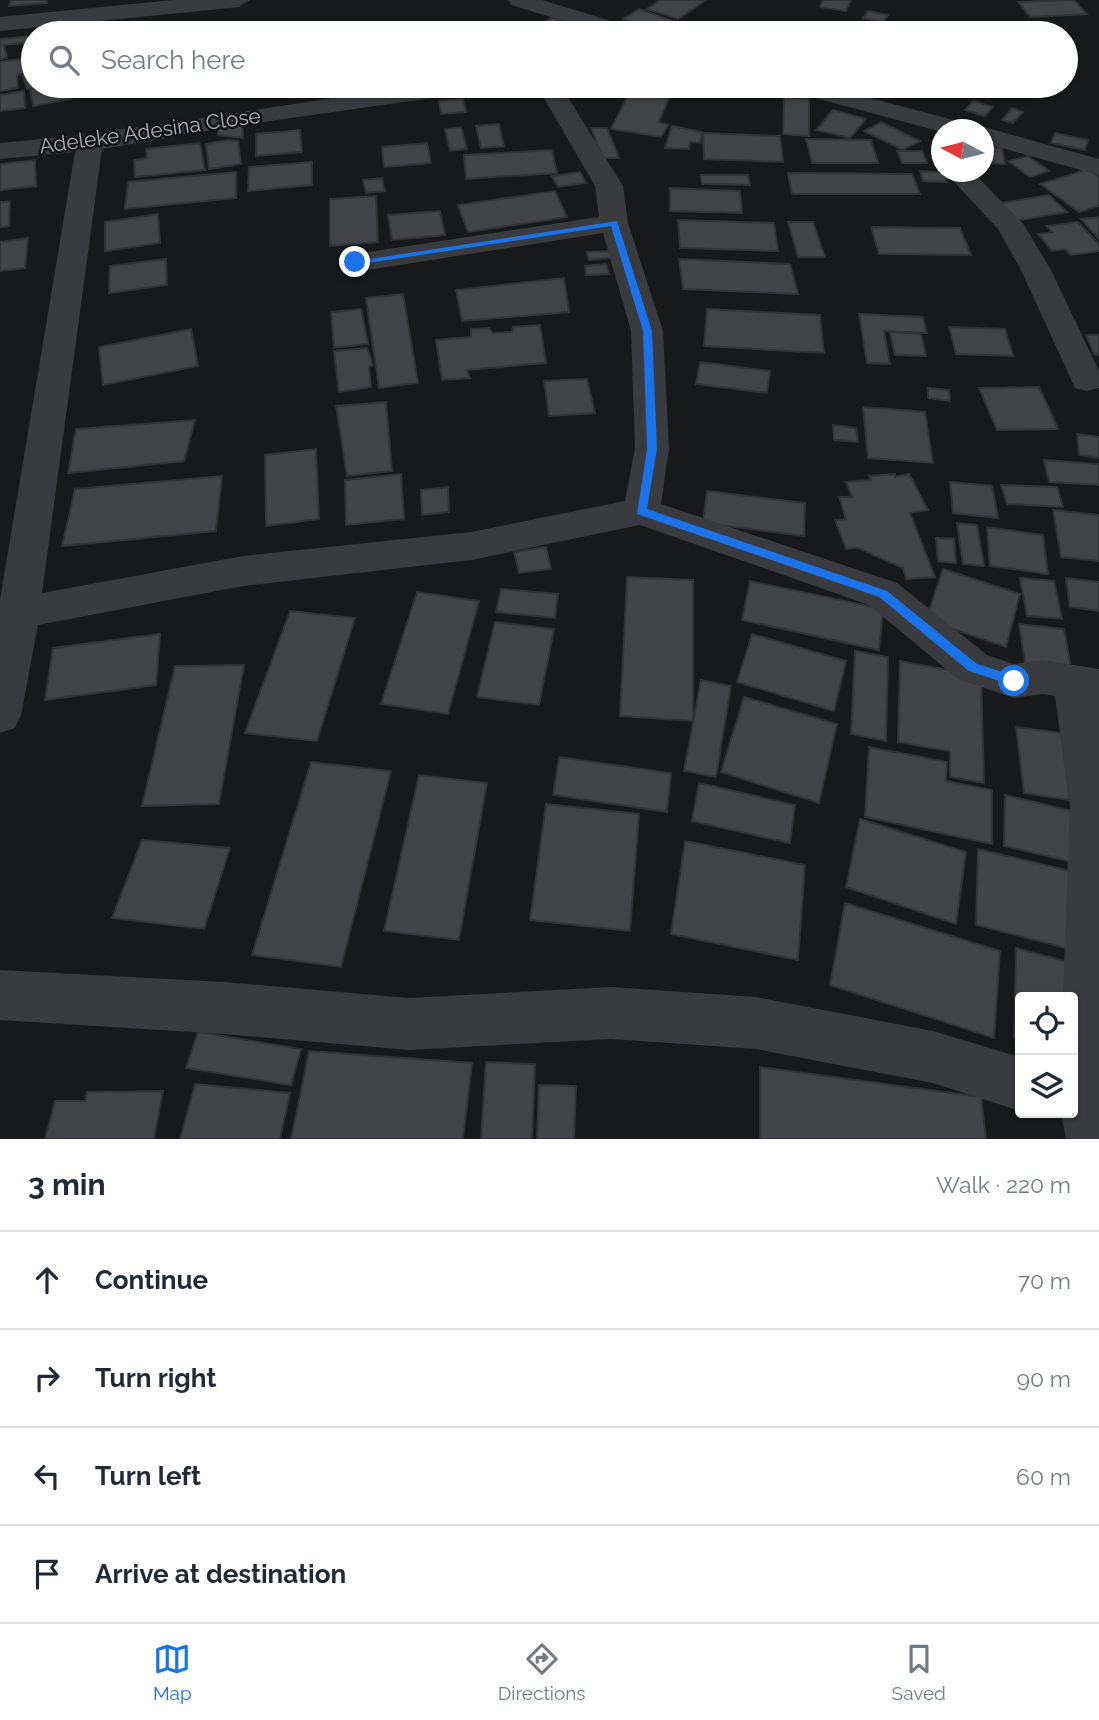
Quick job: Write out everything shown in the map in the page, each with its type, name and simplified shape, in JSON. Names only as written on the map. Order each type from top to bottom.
[{"type":"street","points":[[30,21],[239,0]]},
{"type":"street","points":[[519,0],[587,21]]},
{"type":"street","points":[[0,24],[21,22]]},
{"type":"street","name":"Adeleke Adesina Close","points":[[0,151],[90,143],[242,117],[380,98]]},
{"type":"street","points":[[556,98],[609,186],[614,223],[647,331],[652,449],[641,511]]},
{"type":"street","points":[[842,98],[931,122]]},
{"type":"street","points":[[994,138],[1099,167]]},
{"type":"street","points":[[0,715],[10,614],[90,143]]},
{"type":"street","points":[[968,182],[1010,225],[1036,270],[1087,380]]},
{"type":"street","points":[[355,262],[614,223]]},
{"type":"street","points":[[10,614],[243,571],[471,546],[641,511],[883,594],[973,667],[1014,681],[1042,677],[1087,684],[1093,805],[1084,1115]]},
{"type":"street","points":[[0,995],[224,1008],[409,1024],[611,1013],[756,1023],[933,1057],[1015,1082]]},
{"type":"building","points":[[11,0],[47,0],[47,3],[9,6]]},
{"type":"building","points":[[661,0],[706,0],[678,19],[647,9]]},
{"type":"building","points":[[823,0],[851,0],[846,11],[820,7]]},
{"type":"building","points":[[1074,0],[1087,14],[1030,17],[1018,2]]},
{"type":"building","points":[[639,9],[673,21],[629,21],[623,19]]},
{"type":"building","points":[[868,11],[888,15],[884,21],[863,18]]},
{"type":"building","points":[[21,37],[21,43],[4,45],[7,58],[0,59],[0,39]]},
{"type":"building","points":[[21,59],[21,74],[17,75],[18,88],[0,91],[0,62]]},
{"type":"building","points":[[21,92],[25,108],[0,111],[0,95]]},
{"type":"building","points":[[32,98],[71,99],[33,106]]},
{"type":"building","points":[[627,98],[669,98],[659,122],[668,125],[661,137],[611,129]]},
{"type":"building","points":[[784,98],[809,99],[809,136],[783,134]]},
{"type":"building","points":[[463,99],[466,112],[441,114],[439,101]]},
{"type":"building","points":[[974,101],[993,107],[985,116],[965,110]]},
{"type":"building","points":[[1012,108],[1023,112],[1013,123],[1002,120]]},
{"type":"building","points":[[833,110],[866,119],[850,138],[816,130]]},
{"type":"building","points":[[881,122],[920,141],[903,150],[864,131]]},
{"type":"building","points":[[242,123],[243,138],[218,135],[218,125]]},
{"type":"building","points":[[499,124],[504,146],[481,148],[476,126]]},
{"type":"building","points":[[672,126],[702,132],[700,143],[690,142],[689,149],[665,148]]},
{"type":"building","points":[[461,127],[467,149],[450,151],[445,129]]},
{"type":"building","points":[[591,128],[607,128],[619,158],[603,158]]},
{"type":"building","points":[[300,130],[302,152],[256,156],[256,134]]},
{"type":"building","points":[[703,133],[780,136],[783,162],[704,159]]},
{"type":"building","points":[[1055,133],[1088,140],[1085,150],[1051,143]]},
{"type":"building","points":[[806,139],[871,140],[878,163],[812,163]]},
{"type":"building","points":[[238,141],[241,164],[209,169],[206,144]]},
{"type":"building","points":[[200,143],[205,170],[135,177],[134,160],[147,158],[146,149]]},
{"type":"building","points":[[427,143],[431,163],[384,167],[382,147]]},
{"type":"building","points":[[994,147],[1002,148],[1005,164],[994,163]]},
{"type":"building","points":[[552,150],[557,173],[466,179],[464,155]]},
{"type":"building","points":[[897,151],[922,151],[927,163],[902,163]]},
{"type":"building","points":[[1028,156],[1049,171],[1030,177],[1008,161]]},
{"type":"building","points":[[35,160],[36,186],[0,190],[0,164]]},
{"type":"building","points":[[312,162],[312,185],[248,191],[249,167]]},
{"type":"building","points":[[1088,169],[1099,177],[1099,206],[1079,212],[1040,184]]},
{"type":"building","points":[[920,171],[931,171],[931,181],[923,181]]},
{"type":"building","points":[[236,172],[236,198],[125,209],[128,182]]},
{"type":"building","points":[[580,172],[586,183],[558,187],[552,176]]},
{"type":"building","points":[[788,173],[912,174],[920,194],[792,194]]},
{"type":"building","points":[[701,175],[748,175],[750,185],[702,184]]},
{"type":"building","points":[[382,178],[385,191],[366,193],[363,180]]},
{"type":"building","points":[[670,188],[740,191],[742,213],[670,211]]},
{"type":"building","points":[[555,191],[567,217],[468,232],[458,205]]},
{"type":"building","points":[[1049,195],[1067,212],[1013,221],[996,204]]},
{"type":"building","points":[[376,196],[378,242],[330,246],[330,199]]},
{"type":"building","points":[[10,201],[9,226],[0,227],[0,202]]},
{"type":"building","points":[[440,211],[445,235],[392,240],[388,215]]},
{"type":"building","points":[[158,214],[160,243],[105,251],[105,222]]},
{"type":"building","points":[[1099,217],[1099,239],[1081,219]]},
{"type":"building","points":[[678,220],[774,223],[778,251],[680,248]]},
{"type":"building","points":[[788,222],[813,222],[825,257],[798,257]]},
{"type":"building","points":[[1078,222],[1099,244],[1099,251],[1071,255],[1065,249],[1052,251],[1038,234],[1052,232],[1046,226]]},
{"type":"building","points":[[871,227],[960,228],[971,255],[879,254]]},
{"type":"building","points":[[28,238],[25,268],[0,271],[0,242]]},
{"type":"building","points":[[609,251],[611,258],[589,260],[587,252]]},
{"type":"building","points":[[166,259],[167,285],[109,293],[110,266]]},
{"type":"building","points":[[679,259],[790,264],[798,294],[683,289]]},
{"type":"building","points":[[606,264],[609,274],[586,275],[585,266]]},
{"type":"building","points":[[564,278],[569,312],[462,321],[456,290]]},
{"type":"building","points":[[403,294],[418,383],[379,388],[366,298]]},
{"type":"building","points":[[361,309],[368,344],[334,348],[331,312]]},
{"type":"building","points":[[707,309],[820,315],[824,353],[704,346]]},
{"type":"building","points":[[859,314],[923,317],[927,333],[884,331],[890,364],[867,363]]},
{"type":"building","points":[[540,325],[546,363],[467,370],[470,378],[442,380],[436,340],[471,337],[471,329],[489,328],[493,333],[512,332],[513,327]]},
{"type":"building","points":[[949,327],[1005,329],[1013,356],[956,354]]},
{"type":"building","points":[[191,329],[198,366],[103,385],[99,347]]},
{"type":"building","points":[[890,332],[921,334],[926,356],[895,355]]},
{"type":"building","points":[[1086,335],[1099,335],[1099,355],[1094,354]]},
{"type":"building","points":[[367,348],[373,365],[369,367],[371,387],[339,392],[334,351]]},
{"type":"building","points":[[700,362],[770,371],[767,393],[696,384]]},
{"type":"building","points":[[587,379],[595,413],[549,416],[544,381]]},
{"type":"building","points":[[1039,387],[1058,429],[997,430],[979,388]]},
{"type":"building","points":[[928,388],[949,390],[950,401],[928,398]]},
{"type":"building","points":[[386,402],[392,471],[347,476],[336,406]]},
{"type":"building","points":[[863,407],[925,412],[933,463],[868,458]]},
{"type":"building","points":[[195,420],[184,461],[68,473],[76,429]]},
{"type":"building","points":[[833,425],[856,428],[858,442],[834,440]]},
{"type":"building","points":[[1077,434],[1099,437],[1099,458],[1079,455]]},
{"type":"building","points":[[316,449],[319,519],[266,526],[265,455]]},
{"type":"building","points":[[1044,460],[1099,464],[1099,485],[1049,482]]},
{"type":"building","points":[[401,474],[404,519],[346,525],[345,480]]},
{"type":"building","points":[[895,474],[895,477],[909,474],[928,510],[910,513],[935,577],[906,579],[903,568],[858,548],[846,549],[835,520],[846,519],[839,497],[852,497],[846,482],[871,480],[869,476]]},
{"type":"building","points":[[222,476],[216,531],[62,546],[75,489]]},
{"type":"building","points":[[950,482],[992,486],[998,518],[953,513]]},
{"type":"building","points":[[1001,485],[1057,487],[1063,507],[1007,504]]},
{"type":"building","points":[[448,487],[449,512],[422,515],[421,490]]},
{"type":"building","points":[[707,491],[805,503],[804,536],[703,523]]},
{"type":"building","points":[[1053,510],[1099,515],[1099,561],[1061,557]]},
{"type":"building","points":[[957,523],[977,525],[984,566],[963,564]]},
{"type":"building","points":[[987,527],[1043,535],[1048,574],[990,566]]},
{"type":"building","points":[[936,538],[954,539],[956,563],[938,561]]},
{"type":"building","points":[[546,547],[551,569],[519,573],[514,552]]},
{"type":"building","points":[[943,569],[1020,594],[1006,647],[926,620]]},
{"type":"building","points":[[627,577],[693,580],[693,721],[620,716]]},
{"type":"building","points":[[1020,578],[1054,581],[1062,619],[1027,616]]},
{"type":"building","points":[[1066,578],[1099,582],[1099,611],[1070,607]]},
{"type":"building","points":[[750,581],[883,609],[879,650],[742,620]]},
{"type":"building","points":[[501,589],[558,594],[555,618],[496,612]]},
{"type":"building","points":[[417,592],[479,601],[448,714],[381,704]]},
{"type":"building","points":[[290,611],[355,618],[317,741],[245,733]]},
{"type":"building","points":[[495,622],[554,629],[539,705],[477,697]]},
{"type":"building","points":[[1019,624],[1064,629],[1071,669],[1025,663]]},
{"type":"building","points":[[160,634],[156,685],[45,700],[53,648]]},
{"type":"building","points":[[752,634],[846,661],[834,711],[737,682]]},
{"type":"building","points":[[855,651],[888,657],[886,741],[851,734]]},
{"type":"building","points":[[900,661],[981,676],[984,783],[950,777],[950,751],[898,742]]},
{"type":"building","points":[[244,665],[219,804],[142,806],[175,666]]},
{"type":"building","points":[[701,680],[731,686],[716,777],[684,771]]},
{"type":"building","points":[[744,697],[837,724],[819,803],[721,772]]},
{"type":"building","points":[[1016,727],[1061,733],[1070,800],[1024,793]]},
{"type":"building","points":[[869,747],[947,762],[946,781],[992,790],[992,844],[865,817]]},
{"type":"building","points":[[559,757],[671,773],[667,812],[553,795]]},
{"type":"building","points":[[311,762],[391,771],[341,967],[252,955]]},
{"type":"building","points":[[419,775],[487,783],[459,940],[384,931]]},
{"type":"building","points":[[699,783],[795,805],[790,843],[692,821]]},
{"type":"building","points":[[1005,795],[1089,815],[1090,866],[1004,846]]},
{"type":"building","points":[[546,804],[639,814],[630,931],[530,920]]},
{"type":"building","points":[[860,819],[966,852],[956,924],[846,887]]},
{"type":"building","points":[[142,840],[230,848],[204,929],[112,918]]},
{"type":"building","points":[[685,841],[805,865],[798,960],[671,934]]},
{"type":"building","points":[[978,849],[1079,873],[1081,952],[976,925]]},
{"type":"building","points":[[845,903],[1000,951],[994,1038],[830,985]]},
{"type":"building","points":[[1016,948],[1076,964],[1076,992],[1015,992]]},
{"type":"building","points":[[198,1032],[301,1049],[291,1085],[186,1068]]},
{"type":"building","points":[[309,1051],[472,1063],[463,1139],[291,1139]]},
{"type":"building","points":[[486,1062],[535,1064],[532,1139],[481,1139]]},
{"type":"building","points":[[760,1067],[981,1097],[986,1139],[760,1139]]},
{"type":"building","points":[[195,1084],[290,1093],[280,1139],[180,1139]]},
{"type":"building","points":[[539,1085],[576,1086],[574,1139],[537,1139]]},
{"type":"building","points":[[163,1091],[154,1139],[45,1139],[55,1101],[85,1101],[87,1092]]},
{"type":"route","points":[[355,262],[614,223],[647,331],[652,449],[641,511],[883,594],[973,667],[1014,681]]}]
